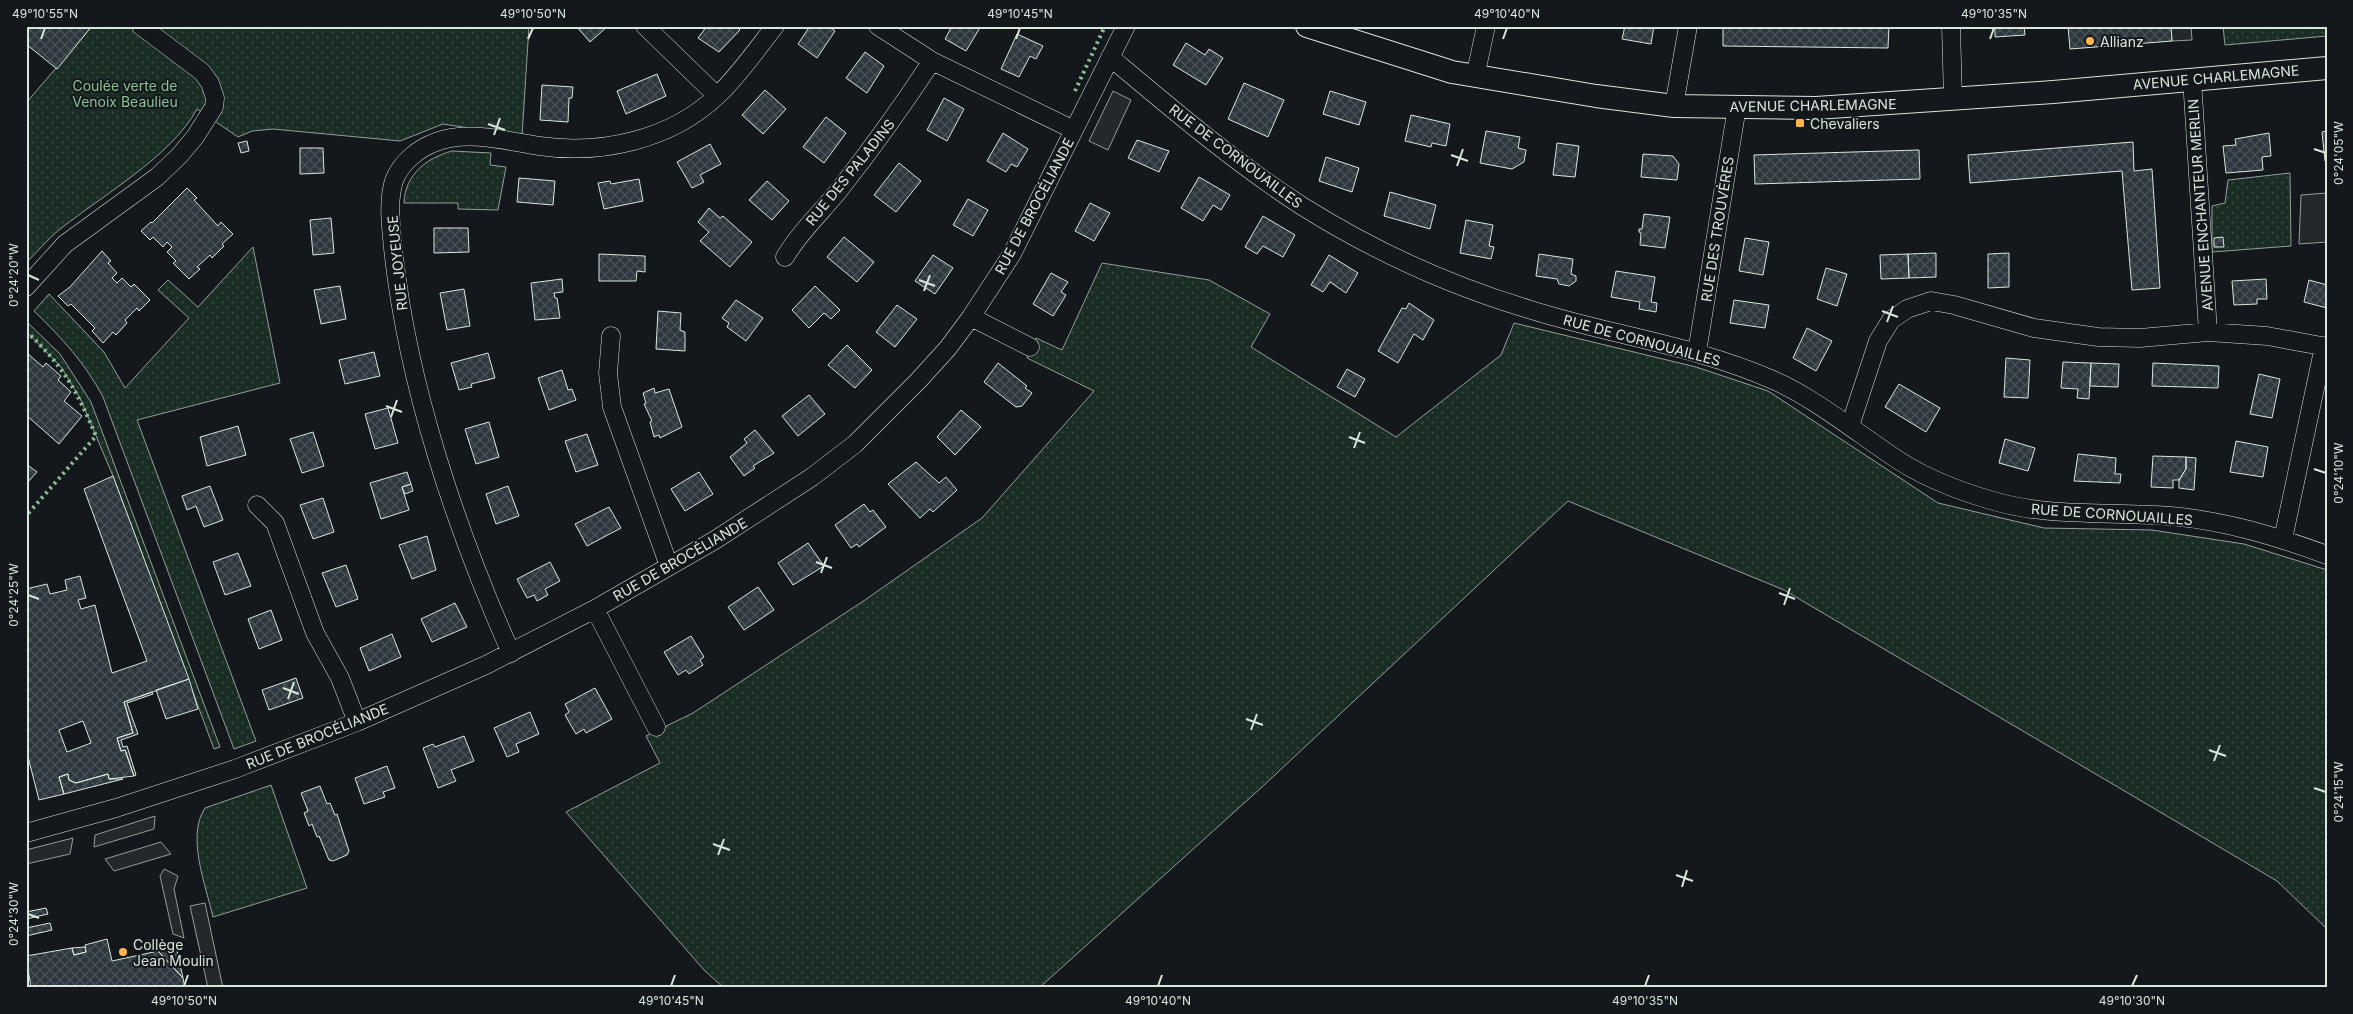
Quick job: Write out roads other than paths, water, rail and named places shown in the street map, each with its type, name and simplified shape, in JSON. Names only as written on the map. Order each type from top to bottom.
[{"type":"street","points":[[26,287],[65,244],[157,177],[179,156],[214,107],[215,98],[210,83],[202,72],[141,26]]},
{"type":"street","points":[[645,26],[717,96]]},
{"type":"street","name":"RUE JOYEUSE","points":[[511,653],[457,516],[418,383],[395,266],[391,195],[396,178],[412,155],[422,148],[450,137],[497,140],[556,148],[599,149],[636,141],[656,133],[698,111],[717,96],[775,26]]},
{"type":"street","points":[[878,26],[932,61],[1074,130]]},
{"type":"street","name":"RUE DE BROCÉLIANDE","points":[[26,833],[116,808],[235,769],[358,722],[511,653],[595,609],[669,566],[763,511],[812,477],[854,444],[918,381],[948,348],[971,317],[1012,254],[1126,26]]},
{"type":"street","name":"AVENUE CHARLEMAGNE","points":[[1307,26],[1417,62],[1475,77],[1674,106],[1816,108],[1953,99],[2327,68]]},
{"type":"street","points":[[1475,77],[1486,26]]},
{"type":"street","points":[[1674,106],[1688,26]]},
{"type":"street","points":[[1952,26],[1953,99]]},
{"type":"street","name":"RUE DE CORNOUAILLES","points":[[1110,57],[1206,136],[1304,207],[1376,248],[1445,281],[1528,310],[1697,352],[1776,381],[1850,426],[1895,458],[1940,483],[1993,501],[2048,512],[2170,516],[2227,523],[2327,555]]},
{"type":"street","name":"RUE DES PALADINS","points":[[785,257],[795,240],[836,194],[882,137],[932,61]]},
{"type":"street","name":"AVENUE ENCHANTEUR MERLIN","points":[[2192,79],[2208,332]]},
{"type":"street","name":"RUE DES TROUVÈRES","points":[[1697,352],[1737,107]]},
{"type":"street","points":[[1850,426],[1878,341],[1891,320],[1907,309],[1931,301],[1954,305],[2034,328],[2098,336],[2140,338],[2208,332],[2267,336],[2325,346],[2284,540]]},
{"type":"street","points":[[971,317],[1030,347]]},
{"type":"street","points":[[611,336],[608,372],[612,407],[669,566]]},
{"type":"street","points":[[257,505],[275,523],[315,633],[340,678],[358,722]]},
{"type":"street","points":[[595,609],[656,727]]},
{"type":"place","name":"Allianz","points":[[2090,41]]},
{"type":"place","name":"Chevaliers","points":[[1800,123]]},
{"type":"place","name":"Collège Jean Moulin","points":[[123,952]]},
{"type":"park label","name":"Coulée verte de Venoix Beaulieu","points":[[125,94]]}]
